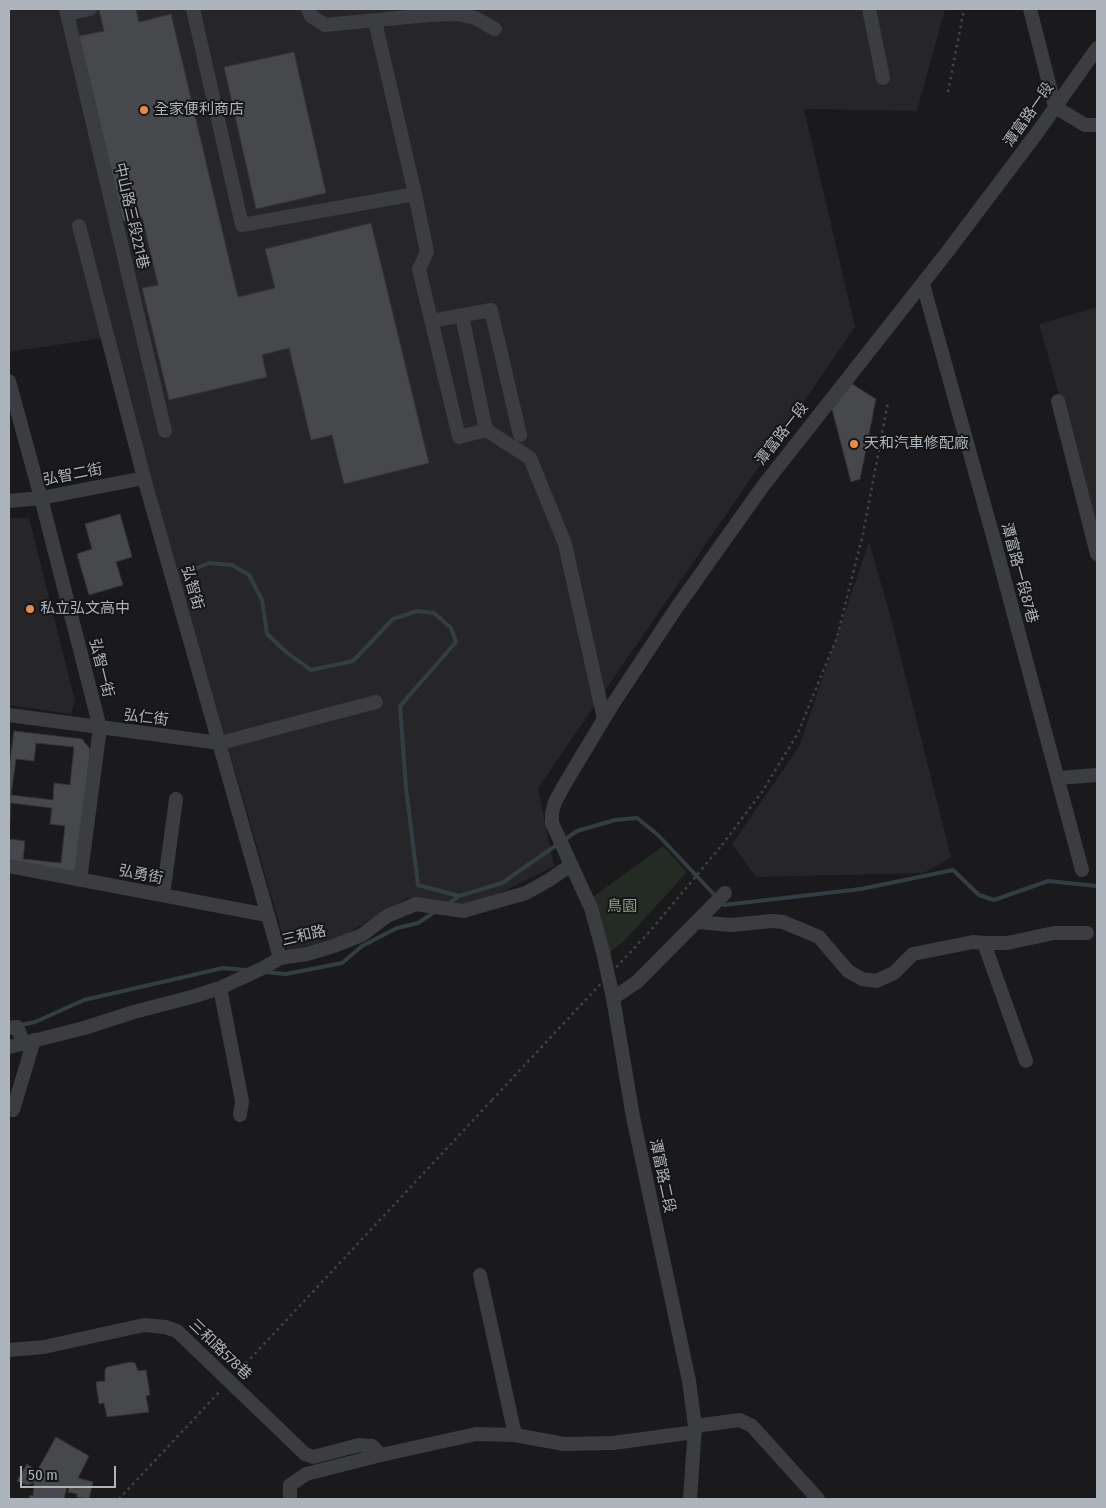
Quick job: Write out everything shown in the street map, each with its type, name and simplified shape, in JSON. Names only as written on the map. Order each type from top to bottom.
[{"type":"street","points":[[66,11],[90,9]]},
{"type":"street","points":[[193,9],[242,225],[415,194]]},
{"type":"street","points":[[308,9],[311,16],[325,24],[458,14],[475,18],[495,30]]},
{"type":"street","points":[[869,9],[883,78]]},
{"type":"street","points":[[1030,9],[1055,107],[1085,125],[1097,125]]},
{"type":"street","name":"中山路三段221巷","points":[[66,11],[165,431]]},
{"type":"street","points":[[375,21],[427,252],[419,269],[459,437],[486,430]]},
{"type":"street","name":"潭富路一段","points":[[568,860],[552,823],[552,813],[555,802],[563,787],[604,720],[676,610],[763,486],[923,284],[1032,141],[1097,48]]},
{"type":"street","name":"弘智街","points":[[79,226],[144,478],[280,958]]},
{"type":"street","name":"潭富路一段87巷","points":[[923,284],[1082,870]]},
{"type":"street","points":[[431,321],[491,310],[520,435]]},
{"type":"street","points":[[462,316],[486,430],[530,458],[565,544],[604,720]]},
{"type":"street","name":"弘智一街","points":[[9,381],[100,728],[80,880]]},
{"type":"street","points":[[1058,401],[1097,554]]},
{"type":"street","name":"弘智二街","points":[[9,501],[41,498],[144,478]]},
{"type":"street","points":[[220,743],[376,702]]},
{"type":"street","name":"弘仁街","points":[[9,715],[220,743]]},
{"type":"street","points":[[1058,778],[1097,776]]},
{"type":"street","points":[[163,895],[176,799]]},
{"type":"street","name":"三和路","points":[[9,1048],[220,988],[280,958],[307,954],[362,935],[387,916],[416,904],[463,911],[526,893],[549,880],[568,860]]},
{"type":"street","name":"潭富路二段","points":[[568,860],[591,908],[603,952],[613,998],[633,1117],[689,1381],[695,1430],[690,1499]]},
{"type":"street","name":"弘勇街","points":[[9,866],[267,915]]},
{"type":"street","points":[[613,998],[637,982],[724,894]]},
{"type":"street","points":[[701,917],[731,925],[772,921],[783,922],[819,937],[848,971],[862,979],[876,981],[894,973],[913,954],[973,942],[1007,943],[1054,933],[1087,933]]},
{"type":"street","points":[[984,943],[1026,1061]]},
{"type":"street","points":[[220,988],[242,1102],[240,1115]]},
{"type":"street","points":[[9,1028],[17,1027],[29,1042],[12,1110]]},
{"type":"street","points":[[480,1275],[515,1435]]},
{"type":"street","name":"三和路578巷","points":[[9,1350],[44,1347],[144,1325],[165,1326],[177,1330],[305,1454],[313,1457],[359,1445],[372,1446],[381,1454]]},
{"type":"street","points":[[290,1499],[290,1485],[306,1474],[381,1454],[476,1434],[515,1435],[564,1444],[613,1443],[695,1430],[740,1420],[752,1426],[818,1499]]},
{"type":"path","points":[[948,92],[964,9]]},
{"type":"path","points":[[119,1499],[651,930],[762,792],[798,733],[836,637],[863,534],[888,402]]},
{"type":"shaded area","points":[[9,9],[945,9],[917,111],[804,109],[855,327],[538,788],[554,866],[474,906],[407,898],[336,940],[287,950],[109,337],[9,352]]},
{"type":"shaded area","points":[[1097,307],[1097,529],[1039,324]]},
{"type":"shaded area","name":"私立弘文高中","points":[[9,518],[29,518],[75,701],[71,714],[9,705]]},
{"type":"shaded area","points":[[869,542],[889,611],[951,857],[924,873],[756,877],[732,844],[799,747]]},
{"type":"green space","name":"鳥園","points":[[663,846],[687,872],[625,940],[609,953],[593,897]]},
{"type":"building","points":[[136,9],[139,22],[171,14],[238,297],[275,288],[265,249],[371,223],[429,463],[344,484],[332,435],[311,440],[289,348],[262,355],[267,377],[169,400],[142,288],[158,285],[142,217],[123,221],[79,36],[104,31],[99,10]]},
{"type":"building","points":[[294,52],[326,193],[256,209],[224,67]]},
{"type":"building","name":"天和汽車修配廠","points":[[852,384],[876,399],[860,479],[851,482],[832,409]]},
{"type":"building","points":[[120,514],[132,557],[116,562],[123,585],[89,595],[77,554],[92,549],[85,524]]},
{"type":"building","points":[[14,731],[82,739],[90,749],[78,872],[9,870],[9,769]]},
{"type":"building","points":[[36,743],[74,747],[70,785],[54,783],[53,800],[11,795],[16,759],[34,761]]},
{"type":"building","points":[[11,803],[52,808],[50,824],[65,826],[61,863],[23,859],[25,841],[9,839]]},
{"type":"building","points":[[131,1362],[135,1363],[138,1371],[146,1370],[150,1395],[146,1396],[149,1412],[107,1417],[104,1403],[99,1404],[96,1382],[105,1381],[105,1370],[107,1367]]},
{"type":"building","points":[[56,1437],[89,1456],[78,1478],[93,1482],[89,1499],[77,1497],[77,1494],[68,1492],[69,1487],[67,1486],[64,1499],[29,1499],[30,1495],[33,1496],[34,1483],[27,1485],[17,1481],[27,1464],[37,1471]]},
{"type":"waterway","points":[[190,571],[209,563],[232,565],[249,575],[262,600],[267,634],[286,652],[311,670],[353,661],[393,619],[417,611],[434,613],[451,628],[456,642],[400,706],[406,788],[418,885],[459,896],[502,883],[558,844]]},
{"type":"waterway","points":[[564,840],[577,831],[615,820],[637,818],[658,835],[724,905],[861,889],[953,870],[979,895],[994,900],[1048,881],[1097,886]]},
{"type":"waterway","points":[[447,905],[459,896]]},
{"type":"waterway","points":[[264,972],[286,974],[342,963],[362,946],[397,928],[418,923],[436,911]]},
{"type":"waterway","points":[[21,1025],[35,1022],[84,1000],[223,968],[247,970]]},
{"type":"place","name":"全家便利商店","points":[[144,110]]},
{"type":"place","name":"天和汽車修配廠","points":[[854,444]]},
{"type":"place","name":"私立弘文高中","points":[[30,609]]}]
